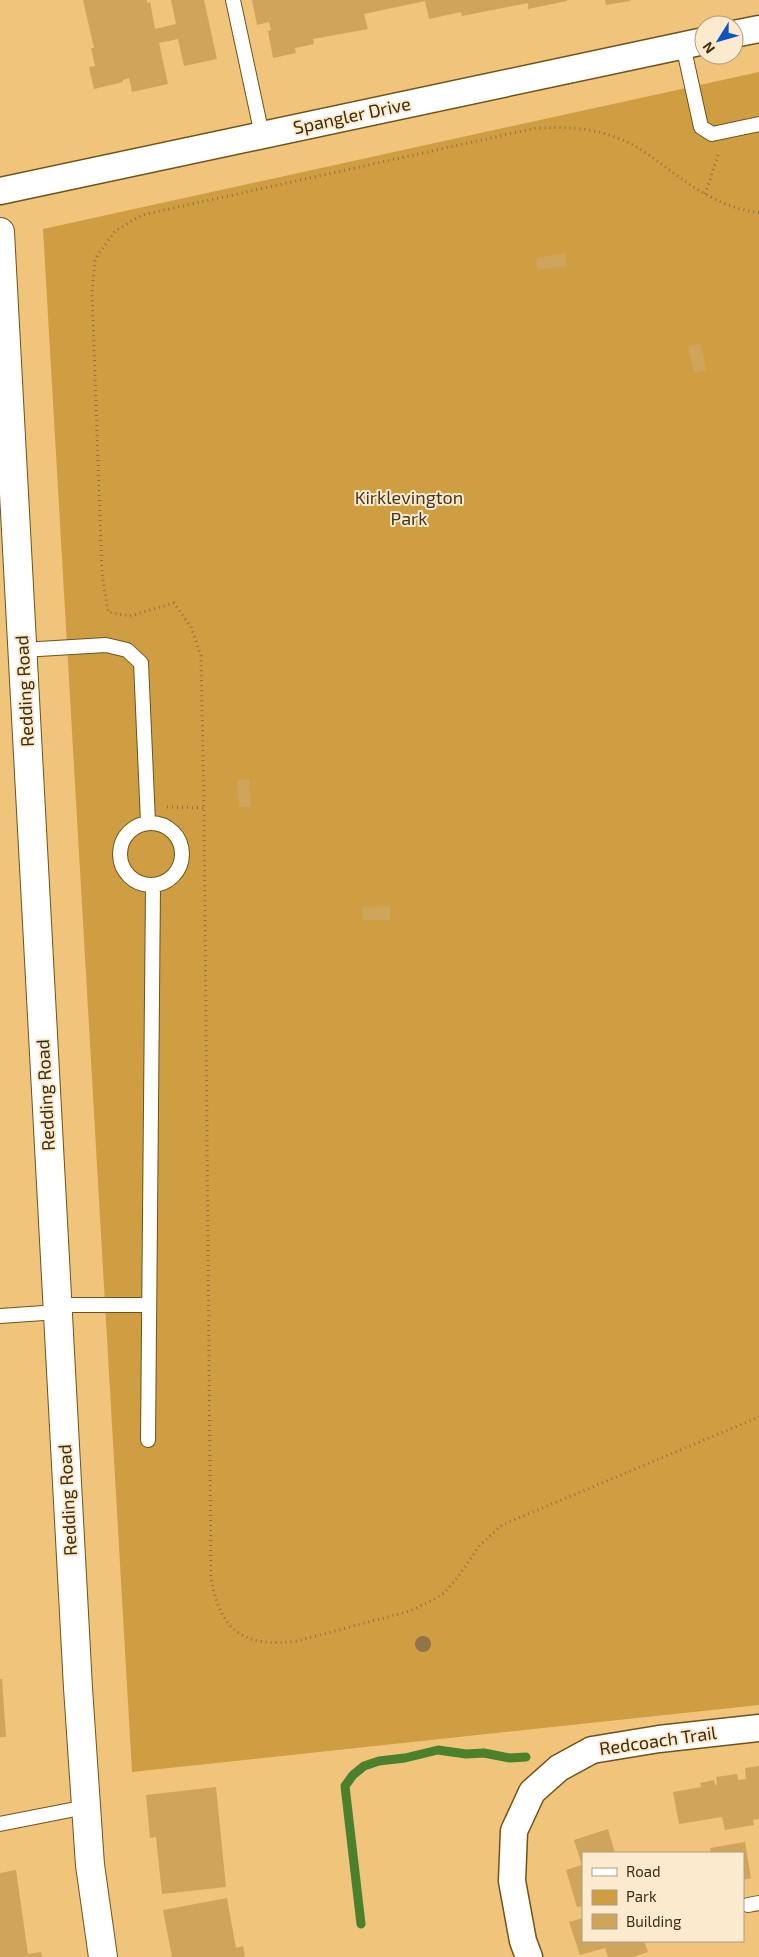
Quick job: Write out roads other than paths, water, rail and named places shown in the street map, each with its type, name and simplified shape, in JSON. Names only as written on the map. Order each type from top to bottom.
[{"type":"street","points":[[744,32],[759,29]]},
{"type":"street","name":"Spangler Drive","points":[[0,191],[694,43]]},
{"type":"street","name":"Redding Road","points":[[0,232],[4,398],[22,650],[78,1678],[90,1865],[103,1957]]},
{"type":"street","name":"Redcoach Trail","points":[[529,1957],[512,1881],[514,1831],[532,1792],[559,1768],[592,1750],[659,1739],[759,1728]]},
{"type":"lane","points":[[233,0],[262,135]]},
{"type":"lane","points":[[696,65],[701,127],[712,134],[759,124]]},
{"type":"lane","points":[[22,650],[106,645],[127,650],[140,663],[148,822]]},
{"type":"lane","points":[[148,822],[161,824],[172,830],[179,839],[182,852],[181,864],[175,875],[166,882],[153,885],[141,884],[131,878],[123,868],[120,856],[121,844],[127,833],[137,825],[148,822]]},
{"type":"lane","points":[[148,1440],[153,885]]},
{"type":"lane","points":[[0,1316],[58,1309],[149,1305]]},
{"type":"lane","points":[[0,1824],[86,1806]]},
{"type":"waterway","points":[[361,1924],[345,1786],[353,1775],[364,1766],[379,1761],[405,1758],[438,1750],[466,1754],[484,1753],[510,1758],[526,1757]]},
{"type":"park label","name":"Kirklevington Park","points":[[409,508]]}]
